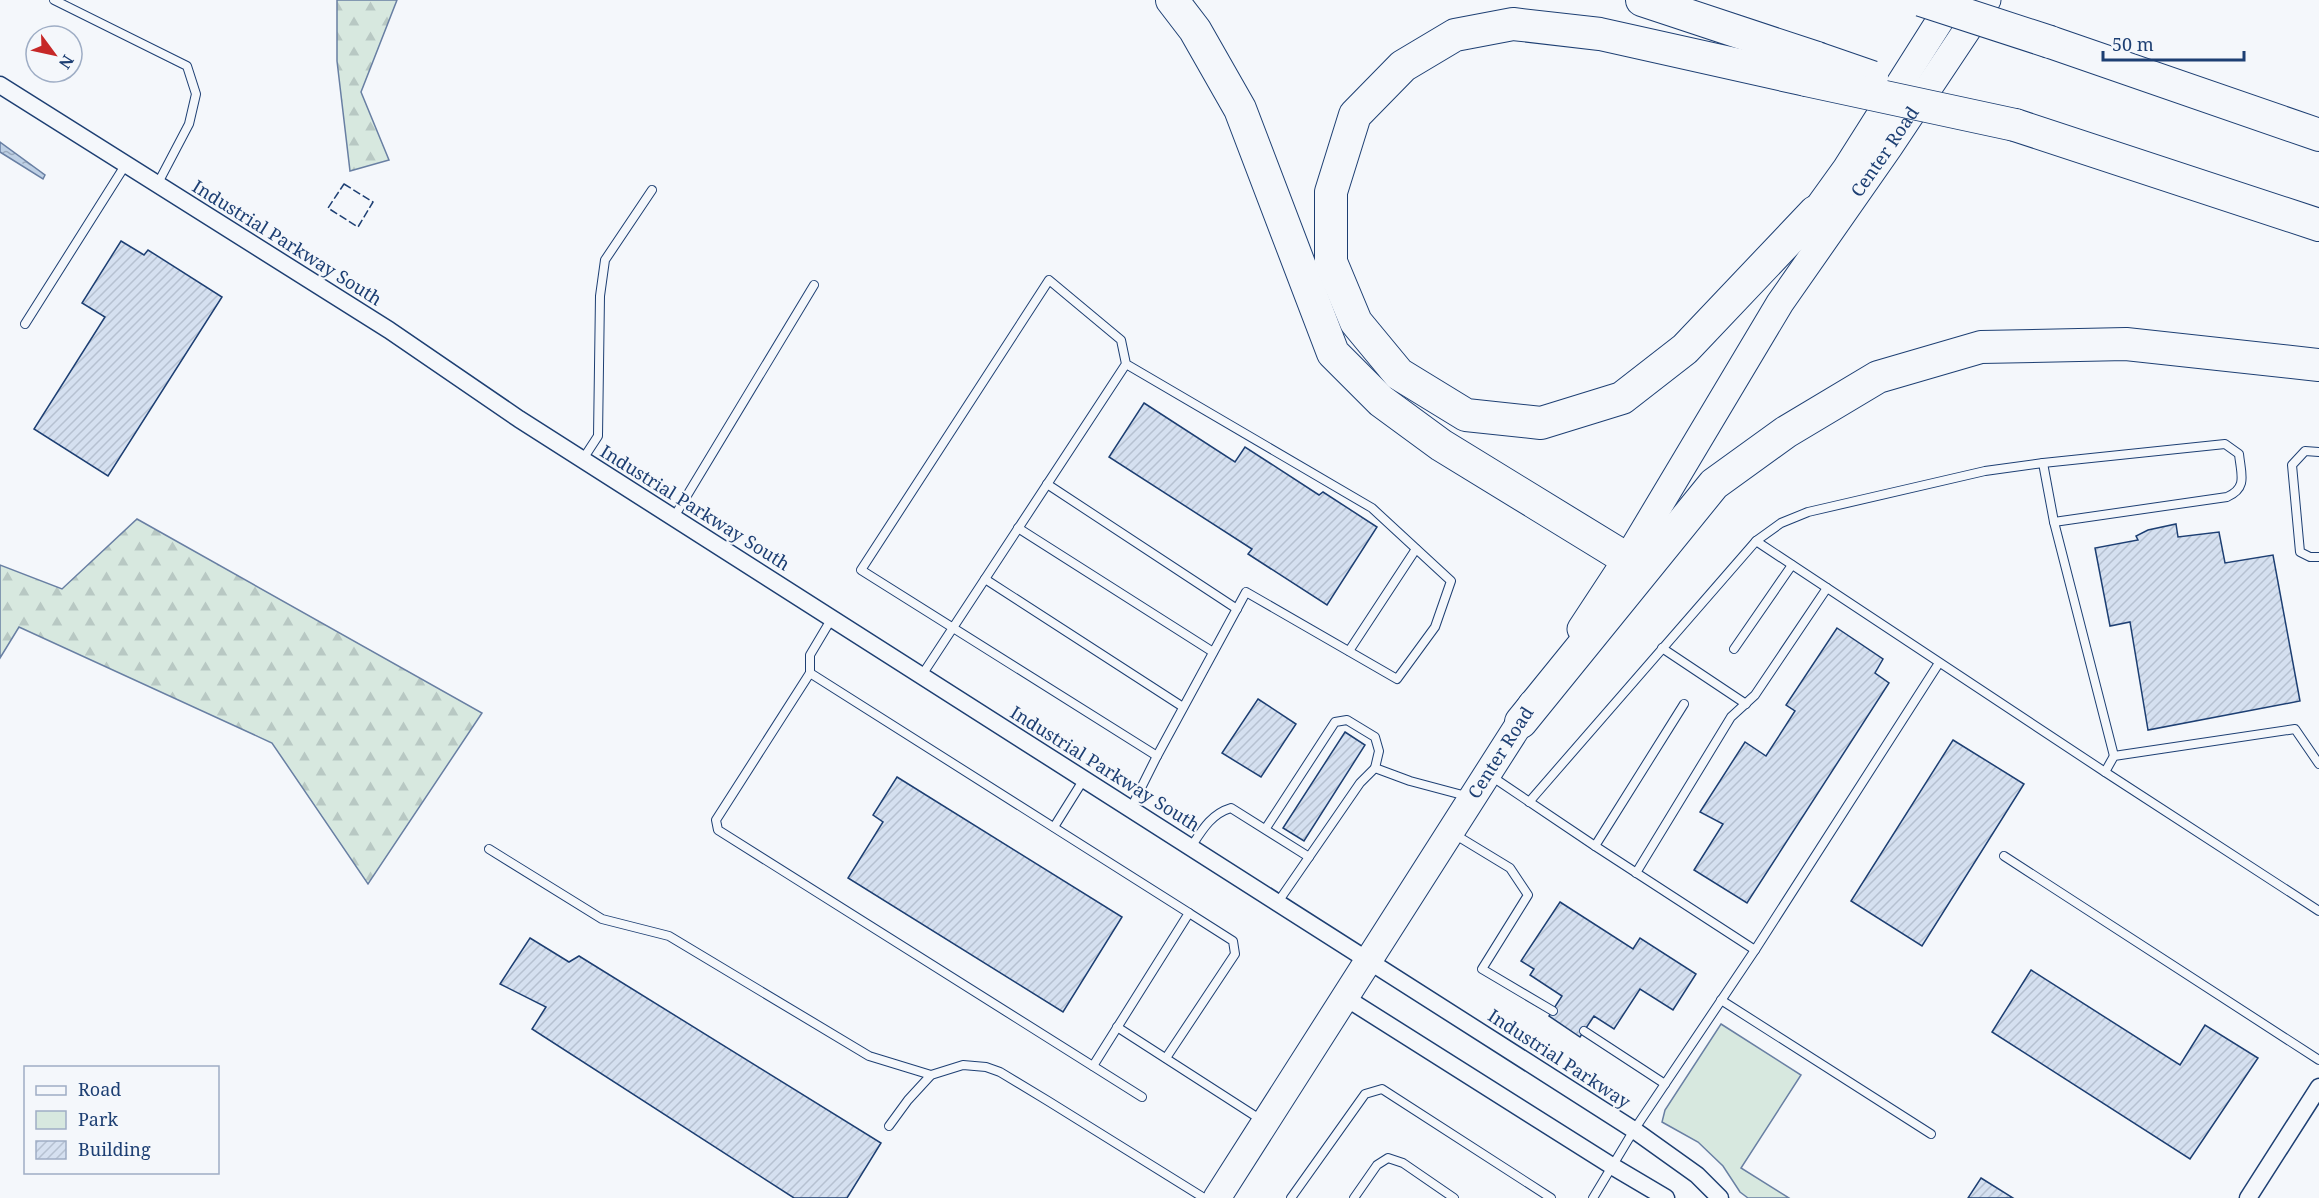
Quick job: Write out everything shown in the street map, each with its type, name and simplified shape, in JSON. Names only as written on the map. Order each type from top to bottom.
[{"type":"highway","points":[[1172,0],[1195,30],[1240,109],[1333,353],[1381,401],[1441,445],[1627,559]]},
{"type":"highway","points":[[1642,0],[1812,69]]},
{"type":"highway","points":[[1921,0],[2319,135]]},
{"type":"highway","points":[[1815,212],[1686,349],[1622,398],[1541,423],[1466,415],[1399,374],[1356,322],[1331,262],[1331,192],[1354,115],[1403,66],[1455,35],[1513,24],[1600,34],[1812,69],[2015,125],[2319,225]]},
{"type":"highway","points":[[1521,722],[1714,484],[1786,432],[1878,377],[1981,347],[2126,344],[2319,365]]},
{"type":"main road","name":"Center Road","points":[[1780,303],[1791,267],[1815,212],[1953,0]]},
{"type":"main road","name":"Center Road","points":[[1217,1198],[1627,559],[1780,303],[1889,147],[1987,0]]},
{"type":"street","name":"Industrial Parkway South","points":[[0,85],[389,330],[519,419],[1370,961]]},
{"type":"street","name":"Industrial Parkway","points":[[1370,961],[1634,1130],[1697,1175],[1720,1198]]},
{"type":"street","points":[[1346,998],[1666,1198]]},
{"type":"street","points":[[2248,1198],[2319,1087]]},
{"type":"lane","points":[[54,0],[187,66],[196,94],[189,124],[157,185]]},
{"type":"lane","points":[[25,324],[126,165]]},
{"type":"lane","points":[[583,459],[598,436],[600,296],[605,260],[652,190]]},
{"type":"lane","points":[[922,675],[952,628],[1126,364],[1121,340],[1049,280],[861,570],[952,628],[1157,756]]},
{"type":"lane","points":[[674,517],[814,285]]},
{"type":"lane","points":[[1126,364],[1372,508],[1450,581],[1435,627],[1397,679],[1246,592],[1131,808]]},
{"type":"lane","points":[[1529,802],[1756,541],[1781,523],[1808,512],[1985,471],[2225,444],[2239,454],[2242,482],[2237,492],[2226,497],[2054,522]]},
{"type":"lane","points":[[2319,452],[2305,451],[2292,465],[2300,552],[2310,557],[2319,557]]},
{"type":"lane","points":[[2043,463],[2054,522],[2114,756],[2105,772]]},
{"type":"lane","points":[[1047,484],[1237,609]]},
{"type":"lane","points":[[1018,528],[1213,652]]},
{"type":"lane","points":[[1756,541],[2319,911]]},
{"type":"lane","points":[[1349,651],[1416,549]]},
{"type":"lane","points":[[1734,649],[1792,565]]},
{"type":"lane","points":[[985,579],[1183,707]]},
{"type":"lane","points":[[1636,873],[1731,717],[1755,695],[1827,588]]},
{"type":"lane","points":[[832,618],[810,655],[810,673],[716,820],[718,830],[1142,1097]]},
{"type":"lane","points":[[1662,648],[1746,704]]},
{"type":"lane","points":[[1593,1198],[1634,1130],[1755,950],[1939,663]]},
{"type":"lane","points":[[810,673],[1233,941],[1235,954],[1166,1058]]},
{"type":"lane","points":[[1595,846],[1684,704]]},
{"type":"lane","points":[[1266,828],[1335,722],[1347,720],[1375,737],[1379,751],[1375,768],[1360,783],[1278,902]]},
{"type":"lane","points":[[2114,756],[2295,729],[2319,764]]},
{"type":"lane","points":[[1375,768],[1410,781],[1473,798]]},
{"type":"lane","points":[[1488,774],[1755,950]]},
{"type":"lane","points":[[1054,827],[1084,779]]},
{"type":"lane","points":[[1191,847],[1209,821],[1221,811],[1232,808],[1309,857]]},
{"type":"lane","points":[[1451,832],[1510,868],[1528,895],[1482,969],[1552,1011]]},
{"type":"lane","points":[[489,849],[602,919],[669,936],[869,1056],[931,1075]]},
{"type":"lane","points":[[2004,856],[2319,1060]]},
{"type":"lane","points":[[1093,1066],[1189,913]]},
{"type":"lane","points":[[1721,1000],[1931,1134]]},
{"type":"lane","points":[[1117,1027],[1266,1122]]},
{"type":"lane","points":[[1584,1031],[1665,1084]]},
{"type":"lane","points":[[889,1126],[908,1100],[931,1075],[963,1065],[986,1067],[1000,1072],[1204,1198]]},
{"type":"lane","points":[[1291,1198],[1365,1094],[1382,1089],[1551,1198]]},
{"type":"lane","points":[[1354,1198],[1377,1165],[1388,1158],[1403,1163],[1454,1198]]},
{"type":"green space","points":[[337,0],[397,0],[361,92],[389,160],[350,171],[337,61]]},
{"type":"green space","points":[[137,519],[482,713],[368,884],[272,743],[19,627],[0,658],[0,565],[62,589]]},
{"type":"green space","points":[[1721,1024],[1801,1075],[1741,1168],[1789,1198],[1748,1198],[1740,1192],[1723,1166],[1698,1142],[1662,1122],[1665,1110]]},
{"type":"water","points":[[0,142],[45,175],[43,179],[0,152]]},
{"type":"building","points":[[121,241],[144,255],[148,250],[222,297],[108,476],[34,429],[105,317],[82,303]]},
{"type":"building","points":[[1144,403],[1235,462],[1245,447],[1319,495],[1323,492],[1377,527],[1327,605],[1248,554],[1252,549],[1109,457]]},
{"type":"building","points":[[2176,524],[2178,537],[2219,532],[2225,563],[2273,555],[2300,701],[2148,730],[2130,622],[2110,626],[2095,548],[2138,540],[2136,536],[2148,530]]},
{"type":"building","points":[[1837,628],[1883,659],[1875,673],[1889,683],[1747,903],[1694,870],[1723,824],[1700,812],[1745,742],[1766,756],[1795,711],[1786,705]]},
{"type":"building","points":[[1258,699],[1296,724],[1261,777],[1222,753]]},
{"type":"building","points":[[1345,732],[1365,745],[1304,841],[1283,828]]},
{"type":"building","points":[[1953,740],[2024,784],[1922,946],[1851,901]]},
{"type":"building","points":[[897,777],[1122,917],[1063,1012],[848,878],[883,822],[873,815]]},
{"type":"building","points":[[1560,902],[1633,949],[1640,938],[1696,974],[1673,1010],[1640,989],[1614,1029],[1594,1016],[1580,1037],[1549,1016],[1562,996],[1530,975],[1534,969],[1521,961]]},
{"type":"building","points":[[530,938],[569,962],[579,956],[881,1143],[847,1198],[794,1198],[532,1029],[546,1007],[500,984]]},
{"type":"building","points":[[2031,970],[2180,1065],[2205,1025],[2258,1058],[2190,1159],[1992,1032]]},
{"type":"building","points":[[1981,1178],[2013,1198],[1968,1198]]},
{"type":"fence","points":[[344,184],[373,202],[358,227],[328,208],[344,184]]}]
